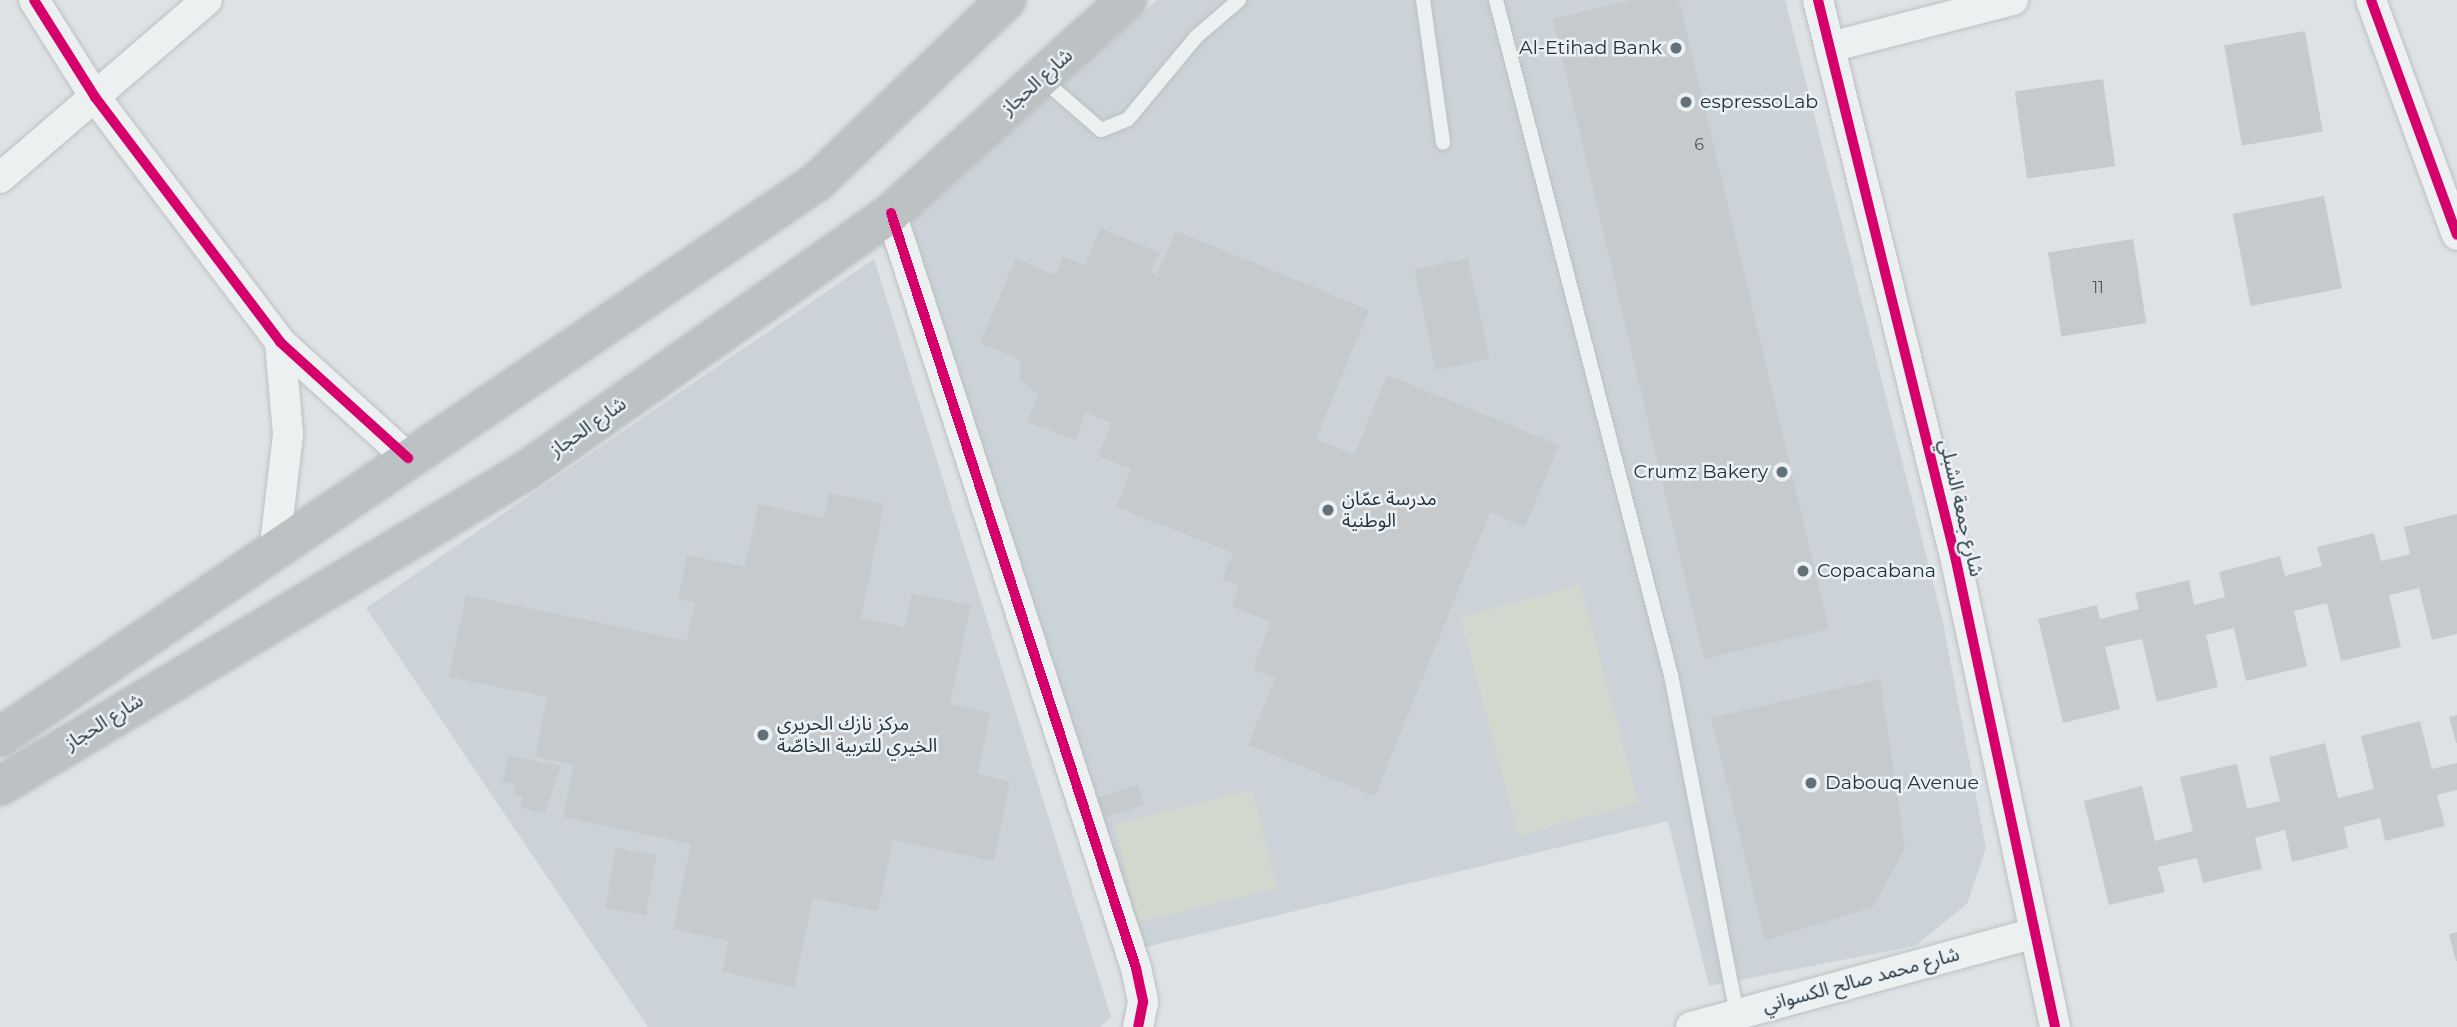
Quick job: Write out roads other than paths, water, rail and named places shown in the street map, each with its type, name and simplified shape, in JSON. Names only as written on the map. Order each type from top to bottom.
[{"type":"main road","points":[[0,737],[275,545],[818,181],[1006,0]]},
{"type":"main road","name":"شارع الحجاز","points":[[0,786],[527,470],[891,213],[1127,0]]},
{"type":"street","points":[[34,0],[95,97],[280,342],[408,458]]},
{"type":"street","points":[[0,178],[207,0]]},
{"type":"street","name":"شارع جمعة الشبلي","points":[[1818,0],[1955,556],[2031,934],[2055,1027]]},
{"type":"street","points":[[1830,47],[2013,0]]},
{"type":"street","points":[[2371,0],[2457,235]]},
{"type":"street","points":[[891,213],[1136,968],[1143,1002],[1138,1027]]},
{"type":"street","points":[[275,545],[288,434],[280,342]]},
{"type":"street","name":"شارع محمد صالح الكسواني","points":[[1691,1027],[2031,934]]},
{"type":"lane","points":[[1041,78],[1101,130],[1128,119],[1196,37],[1239,0]]},
{"type":"lane","points":[[1423,0],[1443,143]]},
{"type":"lane","points":[[1496,0],[1671,675],[1737,1014]]},
{"type":"place","name":"Al-Etihad Bank","points":[[1676,48]]},
{"type":"place","name":"espressoLab","points":[[1686,102]]},
{"type":"place","name":"Crumz Bakery","points":[[1782,472]]},
{"type":"place","name":"مدرسة عمّان الوطنية","points":[[1328,510]]},
{"type":"place","name":"Copacabana","points":[[1803,571]]},
{"type":"place","name":"مركز نازك الحريري الخيري للتربية الخاصّة","points":[[763,735]]},
{"type":"place","name":"Dabouq Avenue","points":[[1811,783]]}]
